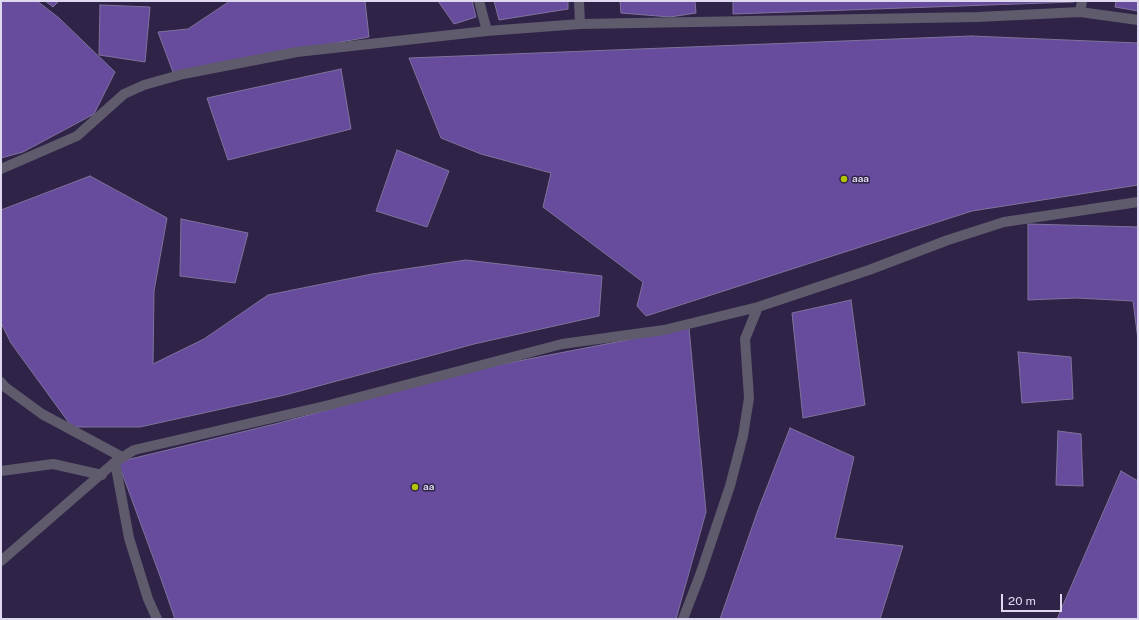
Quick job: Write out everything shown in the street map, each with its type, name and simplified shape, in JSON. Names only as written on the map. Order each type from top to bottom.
[{"type":"street","points":[[479,1],[487,31]]},
{"type":"street","points":[[579,1],[580,24]]},
{"type":"street","points":[[1080,12],[1082,1]]},
{"type":"street","points":[[1,169],[78,136],[124,94],[144,85],[184,74],[297,52],[487,31],[580,24],[978,17],[1080,12],[1138,20]]},
{"type":"street","points":[[1,561],[119,459],[134,450],[329,405],[562,344],[664,330],[758,307],[869,270],[948,240],[1004,222],[1138,202]]},
{"type":"street","points":[[684,619],[730,486],[744,436],[749,398],[745,339],[758,307]]},
{"type":"street","points":[[1,382],[6,388],[42,414],[119,459]]},
{"type":"street","points":[[119,459],[129,538],[148,599],[157,619]]},
{"type":"street","points":[[1,471],[53,464],[102,474]]},
{"type":"building","points":[[1,1],[37,1],[59,18],[115,72],[94,114],[23,152],[1,158]]},
{"type":"building","points":[[45,1],[59,1],[53,7]]},
{"type":"building","points":[[230,1],[365,1],[369,37],[173,72],[158,32],[188,29]]},
{"type":"building","points":[[438,1],[472,1],[476,17],[454,24]]},
{"type":"building","points":[[494,1],[568,1],[568,9],[499,20]]},
{"type":"building","points":[[620,1],[695,1],[696,13],[670,17],[621,13]]},
{"type":"building","points":[[733,1],[1074,1],[1074,2],[733,14]]},
{"type":"building","points":[[1116,1],[1138,1],[1138,11],[1115,7]]},
{"type":"building","points":[[100,5],[150,7],[145,62],[99,55]]},
{"type":"building","name":"aaa","points":[[971,36],[1138,43],[1138,185],[972,211],[646,316],[637,306],[643,282],[543,207],[551,173],[481,154],[441,138],[409,58]]},
{"type":"building","points":[[341,69],[351,129],[228,160],[207,98]]},
{"type":"building","points":[[397,150],[449,171],[427,227],[376,211]]},
{"type":"building","points":[[90,176],[167,218],[154,291],[153,364],[204,339],[268,295],[372,274],[466,260],[602,276],[599,316],[474,344],[285,395],[140,427],[72,427],[11,343],[1,323],[1,210]]},
{"type":"building","points":[[181,219],[248,233],[235,283],[180,276]]},
{"type":"building","points":[[1028,224],[1138,227],[1138,340],[1133,301],[1077,298],[1028,300]]},
{"type":"building","points":[[851,300],[865,405],[803,418],[792,313]]},
{"type":"building","name":"aa","points":[[689,328],[706,512],[676,619],[175,619],[118,462],[279,423],[482,368]]},
{"type":"building","points":[[1018,352],[1071,357],[1073,399],[1022,403]]},
{"type":"building","points":[[790,428],[854,457],[835,538],[903,546],[880,619],[720,619],[758,510]]},
{"type":"building","points":[[1058,431],[1081,434],[1083,486],[1056,485]]},
{"type":"building","points":[[1121,471],[1138,481],[1138,619],[1057,619]]},
{"type":"place","name":"aaa","points":[[844,179]]},
{"type":"place","name":"aa","points":[[415,487]]}]
